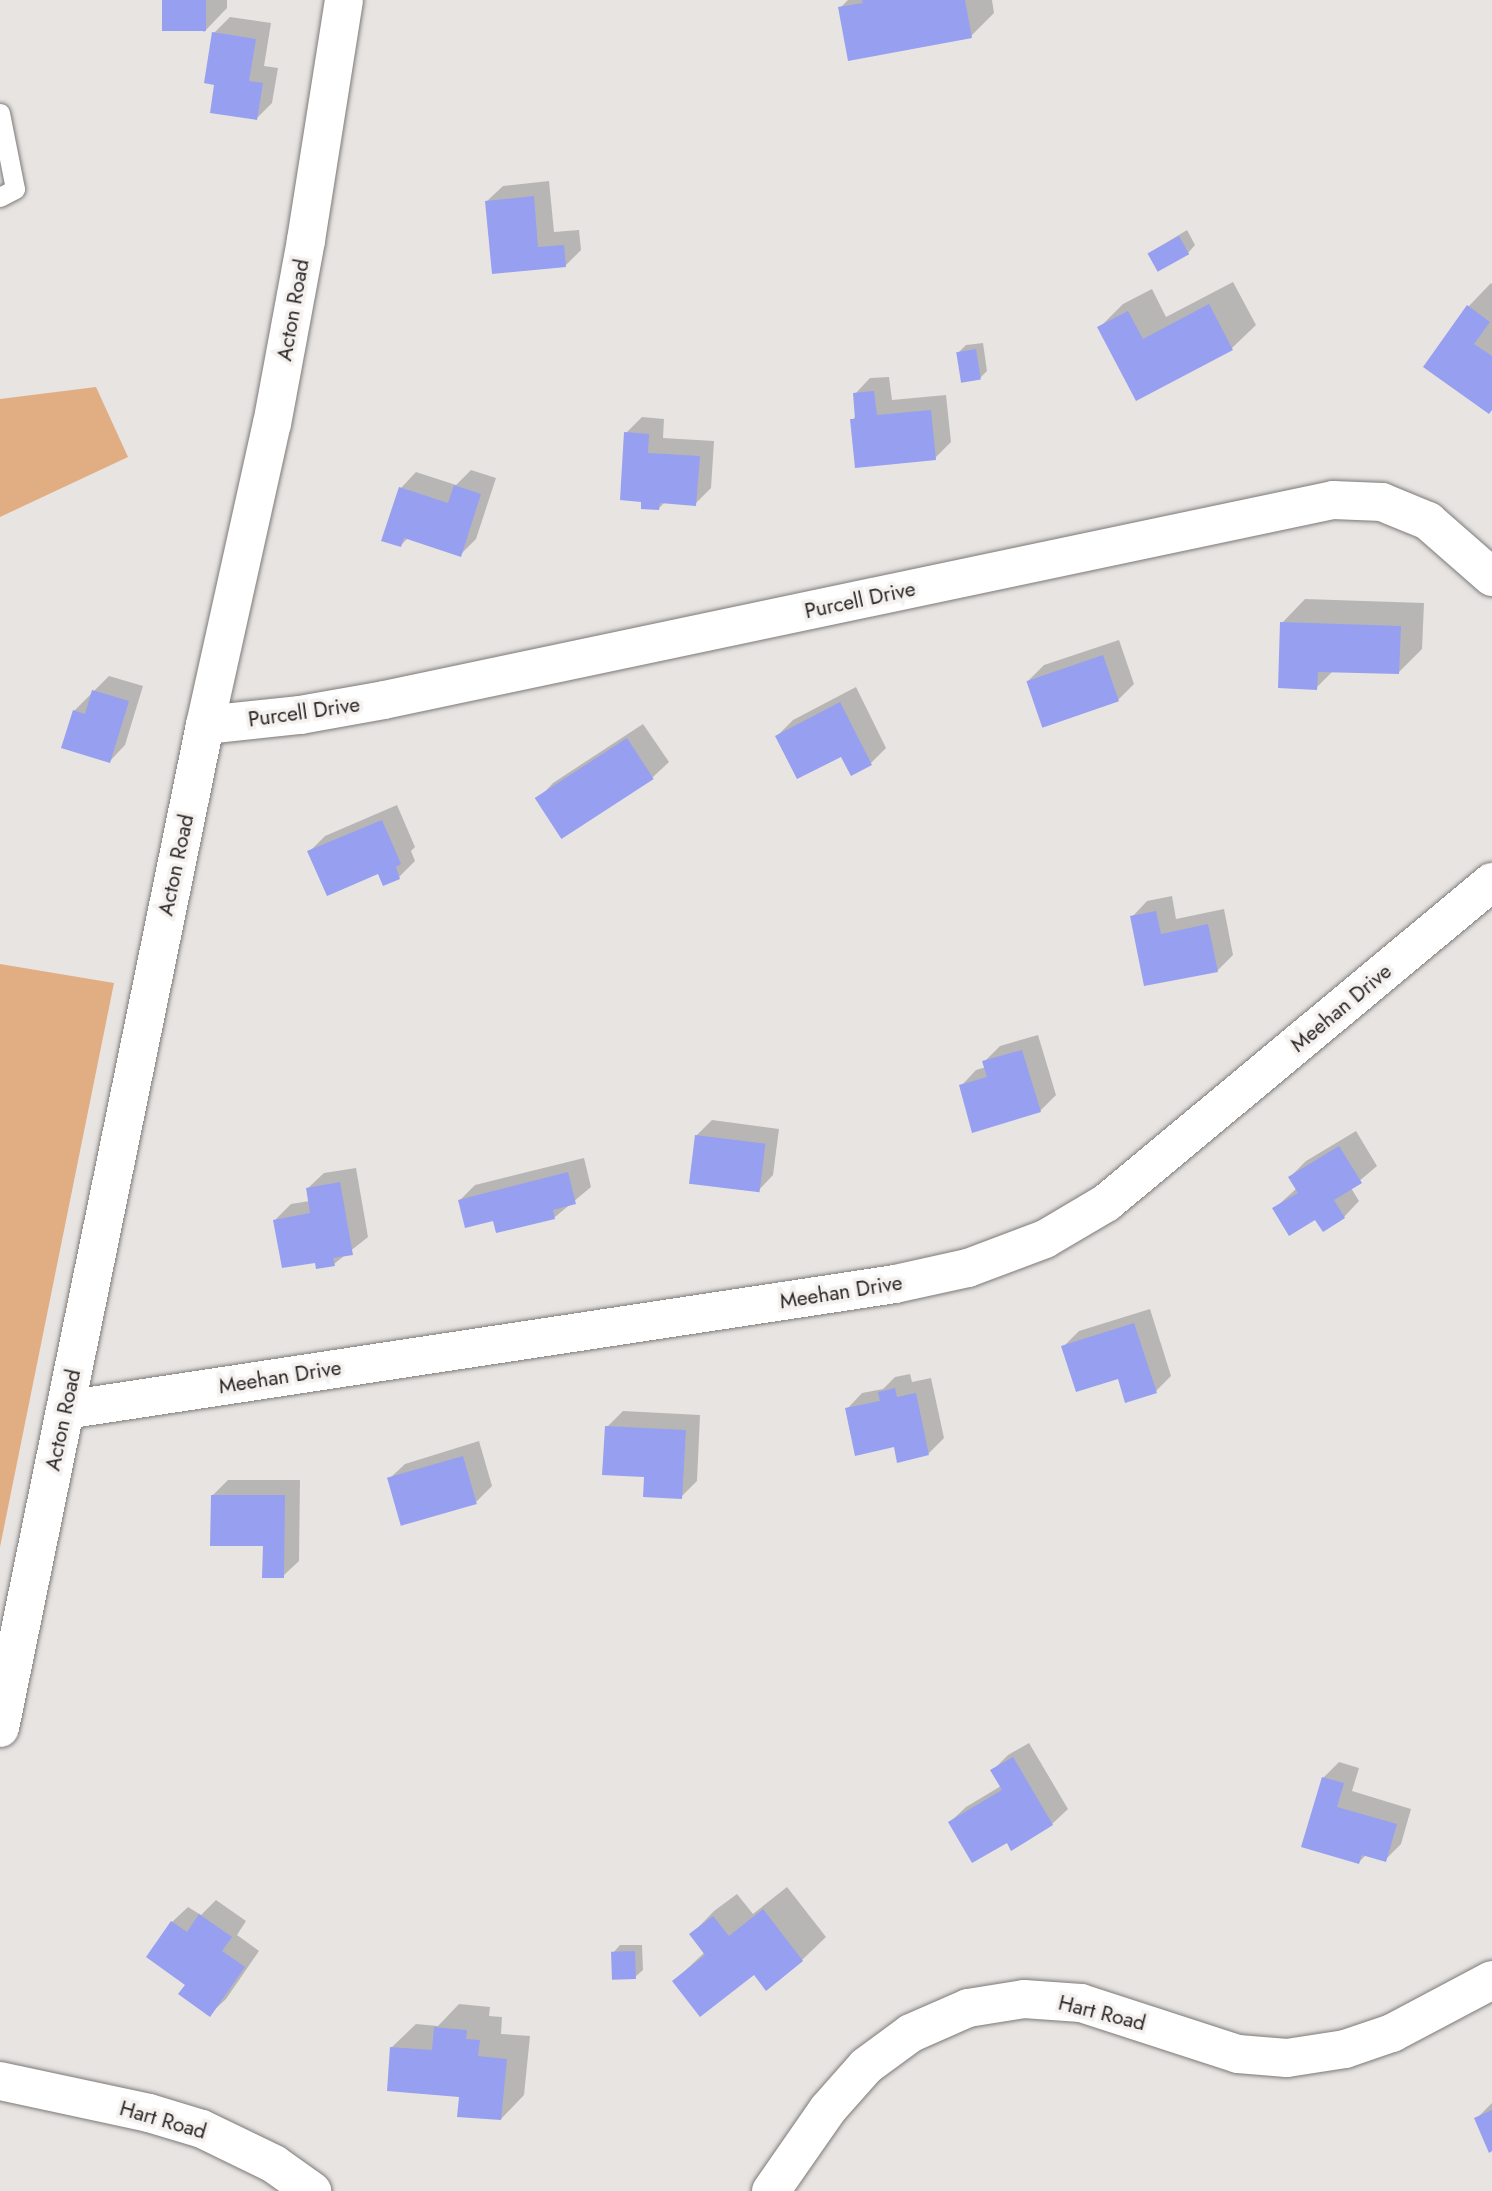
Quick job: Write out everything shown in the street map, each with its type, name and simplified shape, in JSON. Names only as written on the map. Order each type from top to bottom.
[{"type":"street","name":"Acton Road","points":[[0,1728],[205,725],[285,358],[344,0]]},
{"type":"street","name":"Purcell Drive","points":[[205,725],[300,715],[384,700],[1333,500],[1382,502],[1428,521],[1492,577]]},
{"type":"street","name":"Meehan Drive","points":[[65,1410],[895,1284],[968,1268],[1045,1239],[1106,1203],[1492,882]]},
{"type":"street","name":"Hart Road","points":[[771,2191],[828,2109],[866,2066],[911,2033],[968,2008],[1024,1999],[1081,2003],[1238,2053],[1287,2058],[1345,2049],[1392,2033],[1492,1980]]},
{"type":"street","name":"Hart Road","points":[[0,2081],[149,2113],[202,2129],[274,2164],[312,2191]]},
{"type":"lane","points":[[0,113],[15,189],[0,197]]},
{"type":"shaded area","points":[[96,387],[128,457],[0,517],[0,399]]},
{"type":"shaded area","points":[[0,964],[114,983],[0,1547]]},
{"type":"building","points":[[162,0],[206,0],[206,31],[162,31]]},
{"type":"building","points":[[862,0],[965,0],[972,38],[848,61],[838,7],[863,3]]},
{"type":"building","points":[[212,32],[256,39],[249,81],[263,83],[257,120],[210,113],[214,85],[204,83]]},
{"type":"building","points":[[534,196],[538,247],[564,245],[566,267],[492,274],[485,201]]},
{"type":"building","points":[[1179,236],[1189,254],[1158,272],[1148,253]]},
{"type":"building","points":[[1209,304],[1233,350],[1136,401],[1097,327],[1128,311],[1143,339]]},
{"type":"building","points":[[1467,305],[1490,322],[1474,344],[1492,356],[1492,410],[1489,414],[1423,367]]},
{"type":"building","points":[[976,349],[981,380],[961,383],[956,352]]},
{"type":"building","points":[[874,391],[877,415],[931,410],[936,460],[855,468],[850,419],[855,419],[853,393]]},
{"type":"building","points":[[624,432],[649,434],[648,453],[700,456],[696,506],[660,503],[659,510],[641,509],[641,502],[620,500]]},
{"type":"building","points":[[454,485],[481,494],[461,557],[404,538],[401,547],[381,541],[399,487],[448,503]]},
{"type":"building","points":[[1280,622],[1401,626],[1399,674],[1318,672],[1317,690],[1278,688]]},
{"type":"building","points":[[1103,655],[1119,701],[1042,728],[1026,681]]},
{"type":"building","points":[[92,690],[129,701],[110,763],[61,748],[73,710],[85,714]]},
{"type":"building","points":[[840,702],[872,765],[851,776],[841,757],[797,779],[775,736]]},
{"type":"building","points":[[627,738],[654,779],[561,839],[535,798]]},
{"type":"building","points":[[382,820],[401,864],[396,867],[400,879],[383,886],[378,874],[327,896],[307,851]]},
{"type":"building","points":[[1156,911],[1161,934],[1208,924],[1218,972],[1144,986],[1130,916]]},
{"type":"building","points":[[1022,1050],[1041,1112],[972,1133],[959,1085],[987,1077],[982,1061]]},
{"type":"building","points":[[695,1135],[765,1144],[759,1192],[689,1184]]},
{"type":"building","points":[[1339,1146],[1362,1183],[1334,1200],[1345,1218],[1323,1232],[1315,1220],[1289,1236],[1272,1208],[1298,1193],[1288,1177]]},
{"type":"building","points":[[568,1172],[576,1204],[553,1210],[555,1219],[496,1233],[493,1221],[465,1228],[458,1200]]},
{"type":"building","points":[[340,1182],[353,1255],[333,1258],[335,1266],[316,1269],[315,1263],[282,1268],[273,1220],[310,1213],[306,1188]]},
{"type":"building","points":[[1134,1323],[1157,1393],[1125,1403],[1118,1379],[1076,1392],[1061,1346]]},
{"type":"building","points":[[895,1388],[897,1397],[916,1393],[929,1455],[897,1463],[894,1447],[855,1456],[845,1408],[880,1401],[878,1392]]},
{"type":"building","points":[[605,1426],[686,1430],[682,1499],[643,1497],[644,1477],[602,1475]]},
{"type":"building","points":[[463,1456],[477,1504],[401,1526],[387,1478]]},
{"type":"building","points":[[211,1495],[285,1495],[284,1578],[262,1578],[263,1546],[210,1546]]},
{"type":"building","points":[[1013,1757],[1053,1825],[1011,1851],[1007,1843],[972,1863],[948,1822],[1002,1790],[990,1770]]},
{"type":"building","points":[[1322,1777],[1344,1783],[1337,1807],[1397,1824],[1386,1862],[1362,1855],[1359,1864],[1301,1847]]},
{"type":"building","points":[[763,1909],[803,1961],[766,1991],[754,1975],[700,2017],[672,1981],[705,1955],[689,1934],[713,1916],[729,1936]]},
{"type":"building","points":[[199,1914],[232,1937],[222,1951],[245,1967],[210,2017],[178,1994],[185,1985],[146,1957],[171,1921],[187,1932]]},
{"type":"building","points":[[635,1951],[636,1979],[612,1980],[611,1952]]},
{"type":"building","points":[[434,2027],[467,2030],[466,2039],[480,2040],[478,2056],[507,2059],[501,2120],[457,2117],[459,2097],[387,2091],[390,2047],[432,2050]]},
{"type":"building","points":[[1492,2110],[1492,2151],[1489,2153],[1474,2118]]}]
